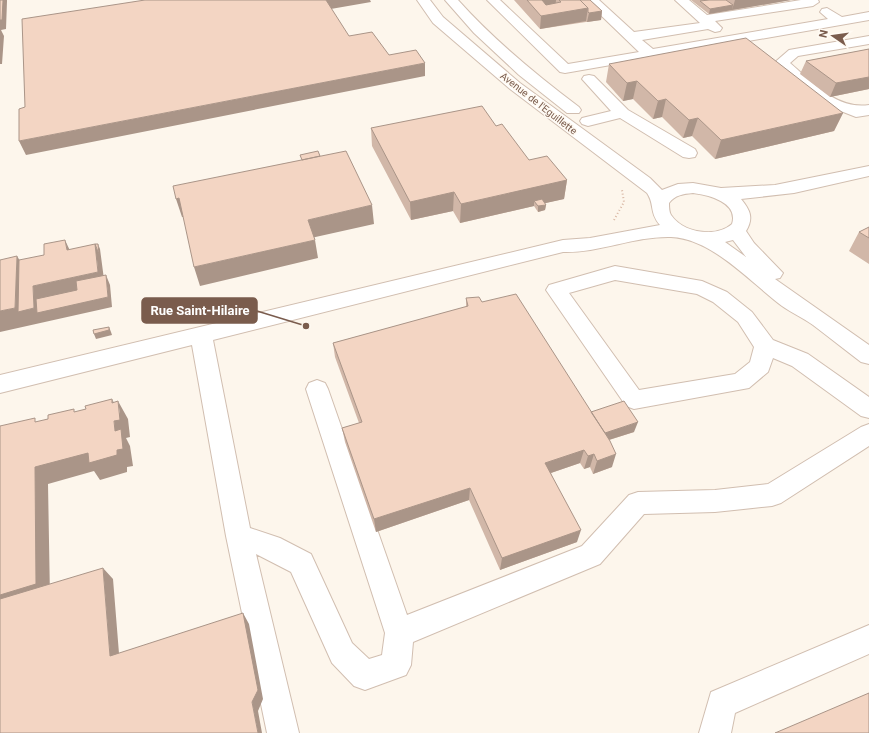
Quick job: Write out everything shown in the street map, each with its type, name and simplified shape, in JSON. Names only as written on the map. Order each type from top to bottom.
[{"type":"street","name":"Avenue de l'Eguillette","points":[[423,0],[438,20],[515,86],[653,189],[660,203]]},
{"type":"street","name":"Avenue de l'Eguillette","points":[[451,0],[472,25],[500,52],[653,172],[687,188]]},
{"type":"street","points":[[493,0],[565,69],[869,16]]},
{"type":"street","points":[[591,0],[651,55]]},
{"type":"street","points":[[681,0],[731,41]]},
{"type":"street","points":[[632,38],[811,1],[839,21]]},
{"type":"street","points":[[869,40],[794,53],[781,63],[823,99],[856,112],[869,110]]},
{"type":"street","points":[[589,78],[622,112],[689,153]]},
{"type":"street","points":[[600,131],[622,112]]},
{"type":"street","points":[[563,246],[572,239],[643,219],[653,213],[660,203],[672,191],[697,188],[718,193],[760,193],[814,184],[869,171]]},
{"type":"street","points":[[704,238],[725,236],[760,204],[814,184]]},
{"type":"street","points":[[718,193],[729,199],[737,206],[739,222],[758,259],[819,319]]},
{"type":"street","points":[[660,203],[663,218],[670,225],[684,233]]},
{"type":"street","points":[[0,384],[563,246],[578,247],[623,236],[651,232],[684,233],[704,238],[721,248],[790,301],[819,319],[869,356]]},
{"type":"street","points":[[765,346],[760,366],[741,382],[634,400],[556,290],[615,272],[702,288],[720,297],[745,317],[765,346],[800,360],[869,408]]},
{"type":"street","points":[[201,335],[239,536],[283,733]]},
{"type":"street","points":[[239,536],[271,547],[301,563],[342,653],[365,675],[396,665],[399,633],[317,389]]},
{"type":"street","points":[[399,633],[590,555],[638,504],[715,501],[772,495],[869,434]]},
{"type":"street","points":[[715,733],[722,703],[869,639]]},
{"type":"building","points":[[0,0],[3,0],[2,20],[0,20]]},
{"type":"building","points":[[145,0],[326,0],[349,36],[372,32],[389,55],[416,50],[425,63],[19,141],[19,109],[25,107],[22,19]]},
{"type":"building","points":[[527,0],[542,0],[546,5],[561,2],[559,0],[580,0],[588,8],[541,16]]},
{"type":"building","points":[[580,0],[590,0],[602,11],[589,13],[588,8]]},
{"type":"building","points":[[726,0],[733,5],[710,9],[700,1]]},
{"type":"building","points":[[746,38],[843,113],[721,140],[698,118],[689,120],[666,99],[658,101],[637,81],[627,83],[609,64]]},
{"type":"building","points":[[869,49],[869,77],[836,83],[806,61]]},
{"type":"building","points":[[482,106],[496,126],[502,124],[529,160],[547,156],[567,180],[461,204],[454,192],[410,202],[371,128]]},
{"type":"building","points":[[318,151],[320,156],[302,160],[300,155]]},
{"type":"building","points":[[346,151],[372,205],[308,220],[315,240],[194,267],[179,198],[176,199],[173,186]]},
{"type":"building","points":[[542,199],[546,205],[538,206],[534,201]]},
{"type":"building","points":[[869,227],[869,238],[859,232]]},
{"type":"building","points":[[65,240],[67,250],[95,244],[98,272],[33,286],[34,308],[18,312],[19,260],[44,255],[44,244]]},
{"type":"building","points":[[95,244],[98,244],[99,254]]},
{"type":"building","points":[[17,256],[15,308],[0,311],[0,260]]},
{"type":"building","points":[[106,275],[108,297],[37,313],[36,299],[77,290],[76,281]]},
{"type":"building","points":[[516,294],[610,441],[616,454],[597,461],[594,454],[588,456],[584,450],[545,463],[581,530],[502,558],[470,488],[374,519],[342,428],[362,422],[333,343],[468,306],[466,298],[479,297],[482,302]]},
{"type":"building","points":[[109,327],[109,330],[94,334],[93,330]]},
{"type":"building","points":[[112,399],[112,403],[118,401],[120,420],[114,421],[115,431],[121,429],[123,449],[117,450],[117,455],[89,463],[88,453],[35,467],[36,584],[0,595],[0,426],[35,418],[35,422],[48,419],[48,415],[74,409],[74,412],[86,409],[85,406]]},
{"type":"building","points":[[624,401],[638,422],[605,433],[591,412]]},
{"type":"building","points":[[103,568],[110,656],[243,613],[258,690],[252,702],[258,733],[0,733],[0,599]]},
{"type":"building","points":[[869,693],[869,733],[775,733]]},
{"type":"place","name":"Rue Saint-Hilaire","points":[[306,326]]}]
